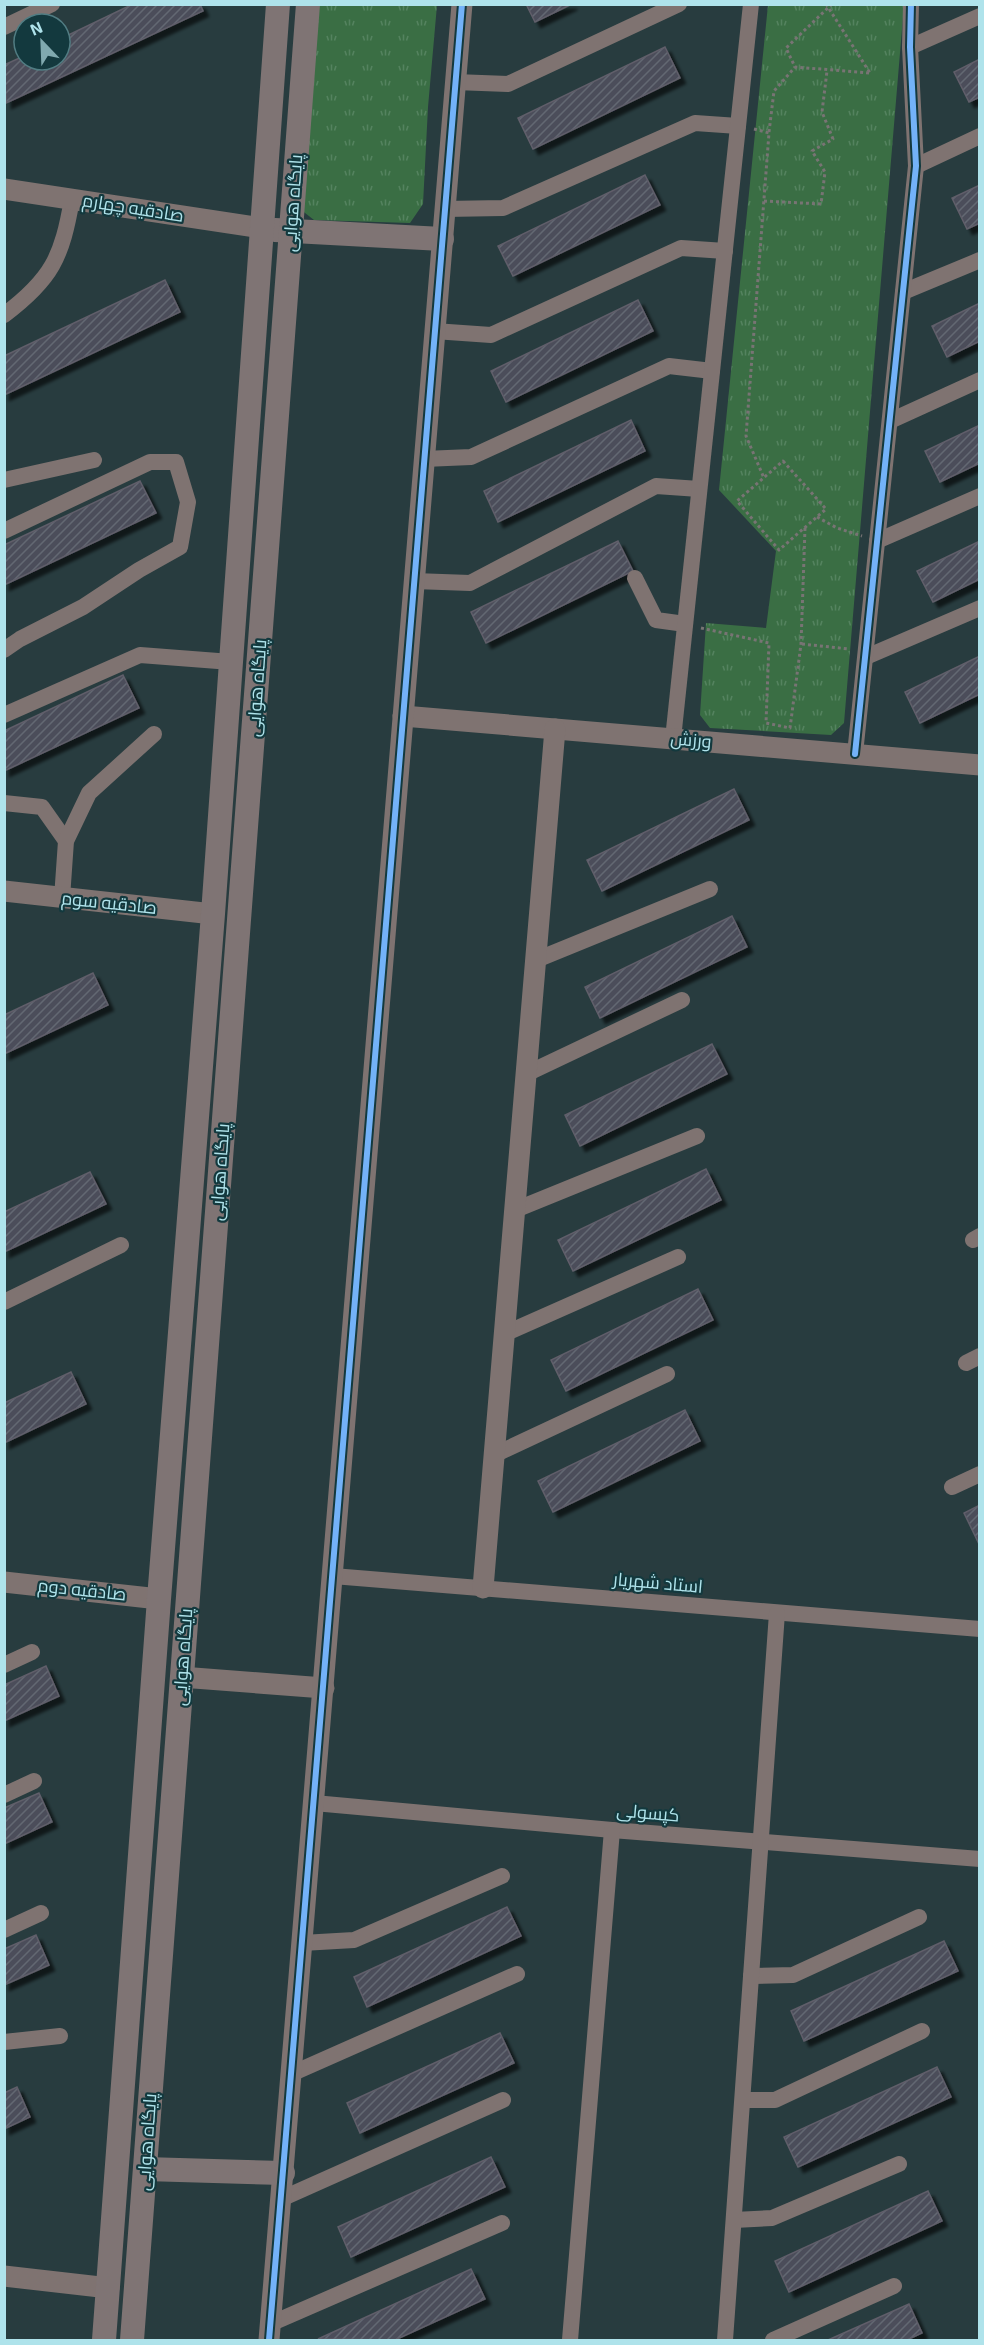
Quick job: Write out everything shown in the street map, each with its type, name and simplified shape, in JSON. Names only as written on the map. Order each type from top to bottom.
[{"type":"main road","name":"پایگاه هوایی","points":[[104,2340],[213,914],[278,4]]},
{"type":"main road","name":"پایگاه هوایی","points":[[132,2340],[308,4]]},
{"type":"main road","points":[[261,228],[291,232],[442,239]]},
{"type":"main road","points":[[213,914],[240,916]]},
{"type":"main road","points":[[159,1599],[186,1602]]},
{"type":"main road","points":[[145,2169],[283,2173]]},
{"type":"main road","points":[[109,2288],[136,2291]]},
{"type":"street","points":[[4,27],[52,4]]},
{"type":"street","points":[[462,4],[270,2332],[502,2223]]},
{"type":"street","points":[[455,82],[508,84],[679,4]]},
{"type":"street","points":[[673,739],[751,4]]},
{"type":"street","points":[[855,754],[916,166],[910,47],[911,4]]},
{"type":"street","points":[[910,47],[980,16]]},
{"type":"street","points":[[445,209],[503,208],[695,123],[738,126]]},
{"type":"street","points":[[916,166],[980,136]]},
{"type":"street","name":"صادقیه چهارم","points":[[4,189],[261,228]]},
{"type":"street","points":[[4,315],[27,298],[53,267],[65,236],[72,199]]},
{"type":"street","points":[[435,331],[491,335],[681,248],[725,251]]},
{"type":"street","points":[[903,292],[980,260]]},
{"type":"street","points":[[424,459],[471,457],[669,366],[712,371]]},
{"type":"street","points":[[890,421],[980,381]]},
{"type":"street","points":[[4,480],[94,460]]},
{"type":"street","points":[[4,531],[150,462],[176,462],[188,502],[180,547],[139,570],[83,607],[20,639],[4,650]]},
{"type":"street","points":[[414,581],[470,582],[656,486],[699,489]]},
{"type":"street","points":[[877,541],[980,496]]},
{"type":"street","points":[[635,578],[656,620],[685,624]]},
{"type":"street","points":[[866,654],[980,608]]},
{"type":"street","points":[[4,715],[140,655],[231,662]]},
{"type":"street","name":"ورزش","points":[[403,716],[980,765]]},
{"type":"street","points":[[483,1588],[555,729]]},
{"type":"street","points":[[62,898],[66,841],[89,793],[154,734]]},
{"type":"street","points":[[4,803],[42,807],[66,841]]},
{"type":"street","points":[[536,960],[710,889]]},
{"type":"street","name":"صادقیه سوم","points":[[4,891],[213,914]]},
{"type":"street","points":[[526,1074],[682,1000]]},
{"type":"street","points":[[515,1210],[698,1136]]},
{"type":"street","points":[[4,1302],[121,1245]]},
{"type":"street","points":[[504,1334],[678,1257]]},
{"type":"street","points":[[494,1455],[667,1374]]},
{"type":"street","points":[[952,1487],[980,1473]]},
{"type":"street","name":"استاد شهریار","points":[[333,1576],[980,1629]]},
{"type":"street","name":"صادقیه دوم","points":[[4,1582],[159,1599]]},
{"type":"street","points":[[725,2340],[777,1613]]},
{"type":"street","points":[[4,1665],[32,1652]]},
{"type":"street","points":[[181,1677],[324,1688]]},
{"type":"street","points":[[4,1795],[34,1781]]},
{"type":"street","name":"کپسولی","points":[[314,1803],[612,1830],[980,1859]]},
{"type":"street","points":[[570,2340],[612,1830]]},
{"type":"street","points":[[302,1943],[354,1940],[502,1876]]},
{"type":"street","points":[[4,1930],[41,1913]]},
{"type":"street","points":[[751,1976],[793,1975],[919,1917]]},
{"type":"street","points":[[291,2074],[517,1974]]},
{"type":"street","points":[[743,2100],[775,2100],[922,2031]]},
{"type":"street","points":[[4,2042],[60,2036]]},
{"type":"street","points":[[281,2199],[503,2100]]},
{"type":"street","points":[[734,2220],[772,2218],[899,2164]]},
{"type":"street","points":[[4,2276],[109,2288]]},
{"type":"street","points":[[773,2340],[894,2286]]},
{"type":"path","points":[[829,5],[870,73],[795,68],[786,48],[829,5]]},
{"type":"path","points":[[764,478],[746,436],[774,91],[795,68]]},
{"type":"path","points":[[764,201],[821,204],[825,172],[812,151],[833,139],[822,112],[827,71]]},
{"type":"path","points":[[738,126],[769,133]]},
{"type":"path","points":[[783,461],[826,509],[817,517],[779,550],[737,501],[783,461]]},
{"type":"path","points":[[817,517],[837,528],[877,541]]},
{"type":"path","points":[[685,624],[769,643],[766,723],[790,728],[801,644],[805,528]]},
{"type":"path","points":[[801,644],[866,654]]},
{"type":"green space","points":[[315,5],[437,5],[428,107],[423,204],[410,223],[314,220],[300,209]]},
{"type":"green space","points":[[768,5],[904,5],[844,723],[831,735],[710,728],[700,715],[706,623],[766,628],[776,551],[719,490]]},
{"type":"building","points":[[133,4],[200,4],[203,11],[6,103],[4,65],[12,61],[12,72],[72,72],[72,33]]},
{"type":"building","points":[[526,4],[572,4],[535,22]]},
{"type":"building","points":[[665,47],[680,78],[533,149],[518,118]]},
{"type":"building","points":[[980,59],[980,97],[969,102],[954,72]]},
{"type":"building","points":[[645,175],[660,205],[513,276],[498,246]]},
{"type":"building","points":[[980,185],[980,223],[967,229],[952,198]]},
{"type":"building","points":[[165,280],[180,312],[4,395],[4,356]]},
{"type":"building","points":[[638,300],[653,331],[506,402],[491,371]]},
{"type":"building","points":[[980,303],[980,341],[947,357],[932,326]]},
{"type":"building","points":[[631,420],[645,451],[498,522],[484,491]]},
{"type":"building","points":[[980,425],[980,463],[940,482],[925,451]]},
{"type":"building","points":[[140,481],[156,513],[4,585],[4,545]]},
{"type":"building","points":[[618,541],[633,571],[486,643],[471,612]]},
{"type":"building","points":[[980,541],[980,579],[933,602],[917,571]]},
{"type":"building","points":[[980,656],[980,694],[920,723],[905,692]]},
{"type":"building","points":[[123,675],[139,708],[4,771],[4,731]]},
{"type":"building","points":[[734,789],[749,820],[602,891],[587,860]]},
{"type":"building","points":[[732,916],[747,947],[600,1018],[585,987]]},
{"type":"building","points":[[93,973],[108,1005],[4,1054],[4,1015]]},
{"type":"building","points":[[712,1044],[727,1074],[580,1146],[565,1115]]},
{"type":"building","points":[[706,1169],[721,1200],[573,1271],[558,1240]]},
{"type":"building","points":[[90,1172],[106,1204],[4,1252],[4,1212]]},
{"type":"building","points":[[698,1289],[713,1320],[566,1391],[551,1360]]},
{"type":"building","points":[[71,1372],[86,1404],[4,1443],[4,1403]]},
{"type":"building","points":[[685,1410],[700,1441],[553,1512],[538,1481]]},
{"type":"building","points":[[980,1505],[980,1544],[979,1544],[964,1513]]},
{"type":"building","points":[[46,1666],[59,1696],[4,1721],[4,1685]]},
{"type":"building","points":[[39,1793],[52,1822],[4,1844],[4,1808]]},
{"type":"building","points":[[507,1907],[521,1936],[367,2007],[354,1977]]},
{"type":"building","points":[[36,1935],[49,1965],[4,1985],[4,1949]]},
{"type":"building","points":[[944,1941],[958,1971],[804,2041],[791,2011]]},
{"type":"building","points":[[500,2033],[514,2063],[360,2133],[347,2103]]},
{"type":"building","points":[[937,2067],[951,2097],[798,2167],[784,2137]]},
{"type":"building","points":[[17,2087],[30,2117],[4,2129],[4,2093]]},
{"type":"building","points":[[491,2157],[505,2187],[351,2257],[338,2227]]},
{"type":"building","points":[[928,2191],[942,2221],[789,2292],[775,2261]]},
{"type":"building","points":[[471,2269],[485,2299],[395,2340],[318,2339]]},
{"type":"building","points":[[909,2304],[922,2333],[907,2340],[828,2340]]},
{"type":"cycle path","points":[[269,2340],[462,4]]},
{"type":"cycle path","points":[[855,754],[916,166],[910,47],[911,4]]}]
